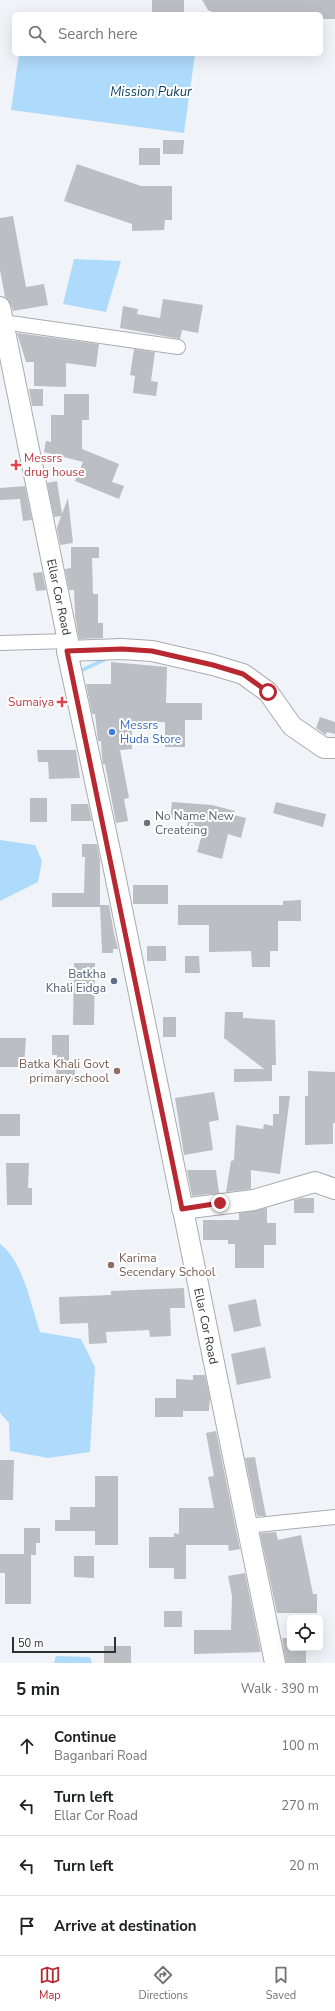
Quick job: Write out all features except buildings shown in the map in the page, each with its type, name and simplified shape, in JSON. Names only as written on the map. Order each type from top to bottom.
[{"type":"main road","name":"Ellar Cor Road","points":[[1,316],[275,1663]]},
{"type":"main road","points":[[68,646],[152,651],[213,665],[243,674],[268,692],[292,726],[324,748],[335,748]]},
{"type":"main road","points":[[182,1209],[254,1200],[315,1182],[335,1189]]},
{"type":"street","points":[[1,316],[178,347]]},
{"type":"street","points":[[0,643],[68,646]]},
{"type":"street","points":[[247,1526],[335,1517]]},
{"type":"water","name":"Mission Pukur","points":[[19,56],[195,56],[184,133],[11,110]]},
{"type":"water","points":[[74,259],[121,261],[106,312],[63,304]]},
{"type":"water","points":[[0,840],[35,845],[42,861],[38,882],[0,901]]},
{"type":"water","points":[[0,1244],[8,1251],[20,1272],[40,1332],[81,1339],[95,1367],[90,1452],[48,1458],[10,1451],[9,1423],[0,1413]]},
{"type":"water","points":[[56,1656],[90,1657],[92,1663],[54,1663]]},
{"type":"waterway","points":[[78,672],[110,657]]},
{"type":"place","name":"Messrs drug house","points":[[16,465]]},
{"type":"place","name":"Sumaiya","points":[[62,702]]},
{"type":"place","name":"Messrs Huda Store","points":[[112,732]]},
{"type":"place","name":"No Name New Createing","points":[[147,823]]},
{"type":"place","name":"Batkha Khali Eidga","points":[[114,981]]},
{"type":"place","name":"Batka Khali Govt primary school","points":[[117,1071]]},
{"type":"place","name":"Karima Secendary School","points":[[111,1265]]},
{"type":"route","points":[[220,1203],[182,1209],[112,860],[67,651],[122,649],[152,651],[213,665],[243,674],[268,692]]}]
